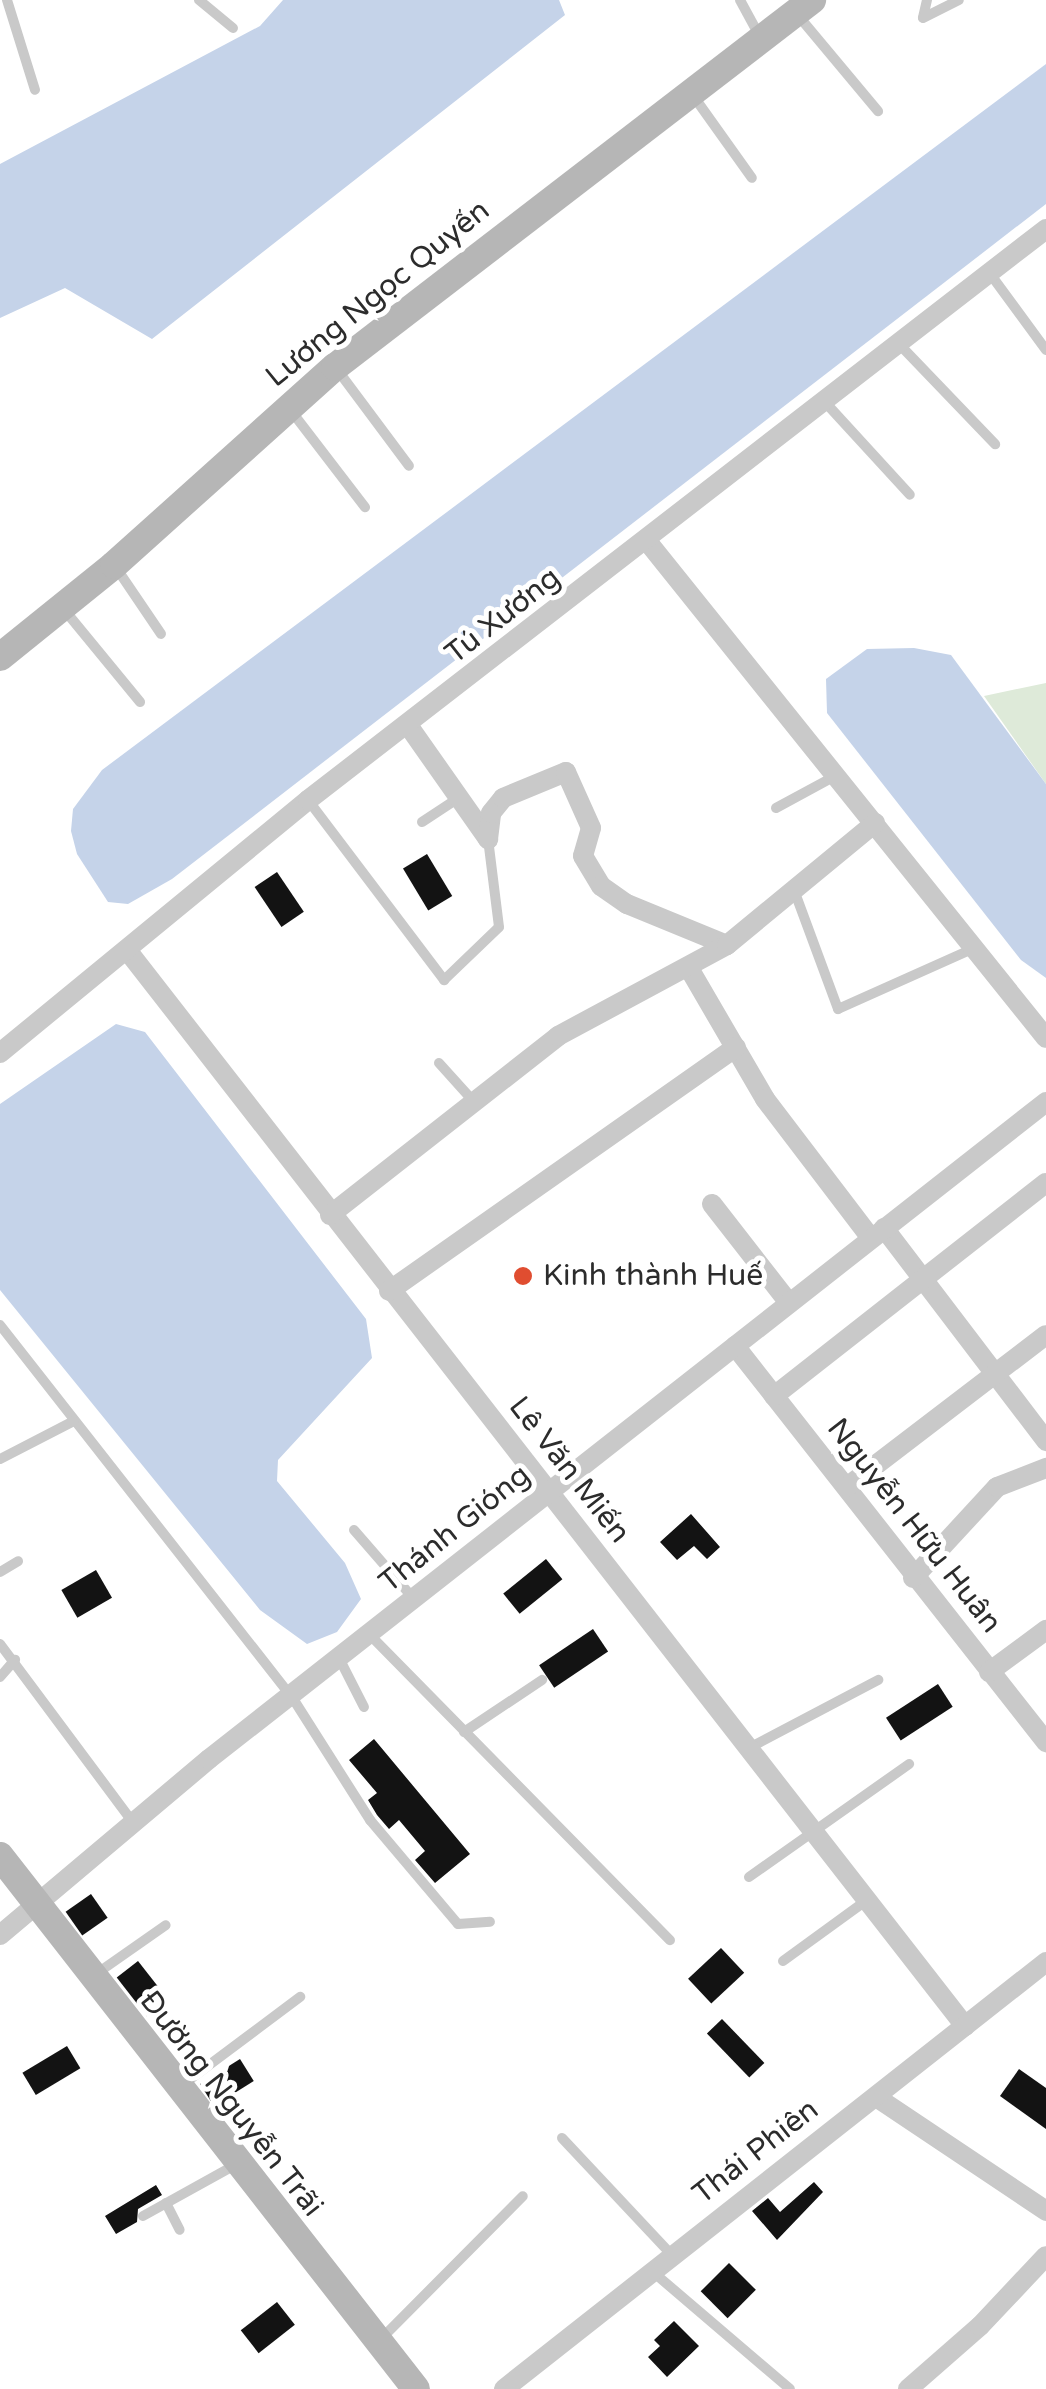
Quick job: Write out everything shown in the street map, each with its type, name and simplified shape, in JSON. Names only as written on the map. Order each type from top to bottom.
[{"type":"street","name":"Lương Ngọc Quyến","points":[[0,657],[114,565],[336,367],[689,89],[804,6]]},
{"type":"street","name":"Tú Xương","points":[[0,1053],[308,800],[410,728],[1046,229]]},
{"type":"street","points":[[646,541],[838,774],[972,949],[1046,1038]]},
{"type":"street","points":[[410,728],[488,838]]},
{"type":"street","points":[[488,838],[491,814],[503,798],[566,772],[591,828],[583,856],[601,886],[726,946]]},
{"type":"street","points":[[330,1215],[558,1036],[690,970],[726,946],[875,823]]},
{"type":"street","name":"Lê Văn Miến","points":[[127,950],[965,2026]]},
{"type":"street","points":[[690,970],[765,1098],[878,1233],[921,1278],[1046,1441]]},
{"type":"street","points":[[389,1291],[736,1047]]},
{"type":"street","name":"Thánh Gióng","points":[[0,1934],[132,1821],[1046,1102]]},
{"type":"street","points":[[774,1396],[1046,1184]]},
{"type":"street","points":[[712,1204],[789,1302]]},
{"type":"street","points":[[848,1487],[1046,1335]]},
{"type":"street","name":"Nguyễn Hữu Huân","points":[[735,1346],[848,1487],[913,1578],[1046,1742]]},
{"type":"street","points":[[913,1578],[997,1487],[1046,1468]]},
{"type":"street","points":[[989,1672],[1046,1630]]},
{"type":"street","name":"Đường Nguyễn Trãi","points":[[0,1856],[39,1901],[91,1978],[177,2090],[416,2389]]},
{"type":"street","name":"Thái Phiên","points":[[504,2389],[1046,1962]]},
{"type":"street","points":[[876,2096],[1046,2211]]},
{"type":"street","points":[[908,2389],[980,2326],[1046,2256]]},
{"type":"lane","points":[[7,0],[35,90]]},
{"type":"lane","points":[[199,0],[233,28]]},
{"type":"lane","points":[[740,0],[760,37]]},
{"type":"lane","points":[[927,0],[923,18],[959,0]]},
{"type":"lane","points":[[804,6],[878,111]]},
{"type":"lane","points":[[689,89],[752,178]]},
{"type":"lane","points":[[991,275],[1046,350]]},
{"type":"lane","points":[[900,344],[995,444]]},
{"type":"lane","points":[[336,367],[409,466]]},
{"type":"lane","points":[[824,401],[910,495]]},
{"type":"lane","points":[[288,407],[364,507]]},
{"type":"lane","points":[[114,565],[161,634]]},
{"type":"lane","points":[[62,607],[140,702]]},
{"type":"lane","points":[[776,808],[838,774]]},
{"type":"lane","points":[[422,822],[461,796]]},
{"type":"lane","points":[[308,800],[444,980],[499,927],[488,838]]},
{"type":"lane","points":[[793,890],[838,1009],[972,949]]},
{"type":"lane","points":[[439,1063],[475,1103]]},
{"type":"lane","points":[[0,1325],[292,1697],[370,1820],[458,1924],[490,1922]]},
{"type":"lane","points":[[0,1460],[74,1421]]},
{"type":"lane","points":[[354,1530],[414,1599]]},
{"type":"lane","points":[[0,1572],[18,1561]]},
{"type":"lane","points":[[370,1635],[670,1940]]},
{"type":"lane","points":[[0,1644],[132,1821]]},
{"type":"lane","points":[[338,1658],[364,1706]]},
{"type":"lane","points":[[0,1677],[14,1660]]},
{"type":"lane","points":[[464,1732],[542,1680]]},
{"type":"lane","points":[[751,1747],[878,1680]]},
{"type":"lane","points":[[749,1877],[908,1764]]},
{"type":"lane","points":[[783,1962],[868,1899]]},
{"type":"lane","points":[[91,1978],[166,1926]]},
{"type":"lane","points":[[177,2090],[300,1997]]},
{"type":"lane","points":[[562,2138],[673,2256]]},
{"type":"lane","points":[[143,2216],[236,2164]]},
{"type":"lane","points":[[377,2343],[523,2196]]},
{"type":"lane","points":[[166,2203],[180,2230]]},
{"type":"lane","points":[[653,2272],[790,2389]]},
{"type":"green space","points":[[1046,683],[1046,784],[984,696]]},
{"type":"water","points":[[283,0],[559,0],[565,15],[152,339],[65,288],[0,318],[0,164],[260,26]]},
{"type":"water","points":[[1046,64],[1046,204],[172,879],[128,904],[108,902],[77,854],[71,831],[73,809],[102,770]]},
{"type":"water","points":[[914,648],[951,655],[1046,784],[1046,978],[1021,960],[827,713],[826,679],[867,649]]},
{"type":"water","points":[[116,1024],[145,1032],[366,1319],[372,1358],[278,1460],[277,1481],[345,1563],[361,1599],[337,1632],[307,1644],[260,1610],[0,1290],[0,1104]]},
{"type":"building","points":[[427,854],[452,896],[428,910],[403,868]]},
{"type":"building","points":[[277,872],[304,912],[281,927],[255,887]]},
{"type":"building","points":[[691,1514],[720,1547],[707,1559],[694,1546],[677,1560],[660,1542]]},
{"type":"building","points":[[546,1559],[562,1579],[520,1614],[503,1594]]},
{"type":"building","points":[[96,1570],[112,1598],[77,1618],[61,1590]]},
{"type":"building","points":[[593,1629],[608,1651],[554,1688],[539,1665]]},
{"type":"building","points":[[938,1684],[953,1707],[901,1740],[886,1718]]},
{"type":"building","points":[[374,1739],[470,1854],[435,1883],[415,1860],[425,1851],[399,1820],[389,1829],[377,1815],[368,1800],[377,1793],[349,1760]]},
{"type":"building","points":[[91,1894],[108,1918],[82,1936],[66,1912]]},
{"type":"building","points":[[721,1948],[744,1973],[711,2004],[688,1979]]},
{"type":"building","points":[[138,1961],[168,2000],[147,2016],[117,1978]]},
{"type":"building","points":[[722,2019],[764,2063],[749,2077],[707,2034]]},
{"type":"building","points":[[67,2046],[80,2068],[36,2095],[22,2073]]},
{"type":"building","points":[[240,2059],[254,2081],[214,2106],[200,2084]]},
{"type":"building","points":[[1019,2069],[1046,2088],[1046,2129],[1000,2096]]},
{"type":"building","points":[[814,2182],[823,2192],[777,2240],[752,2211],[768,2198],[780,2212]]},
{"type":"building","points":[[156,2185],[162,2195],[138,2209],[137,2222],[116,2234],[105,2216]]},
{"type":"building","points":[[729,2263],[756,2290],[728,2318],[701,2291]]},
{"type":"building","points":[[277,2302],[295,2325],[259,2353],[241,2330]]},
{"type":"building","points":[[674,2321],[699,2346],[667,2377],[648,2357],[660,2346],[654,2340]]},
{"type":"place","name":"Kinh thành Huế","points":[[523,1276]]}]
